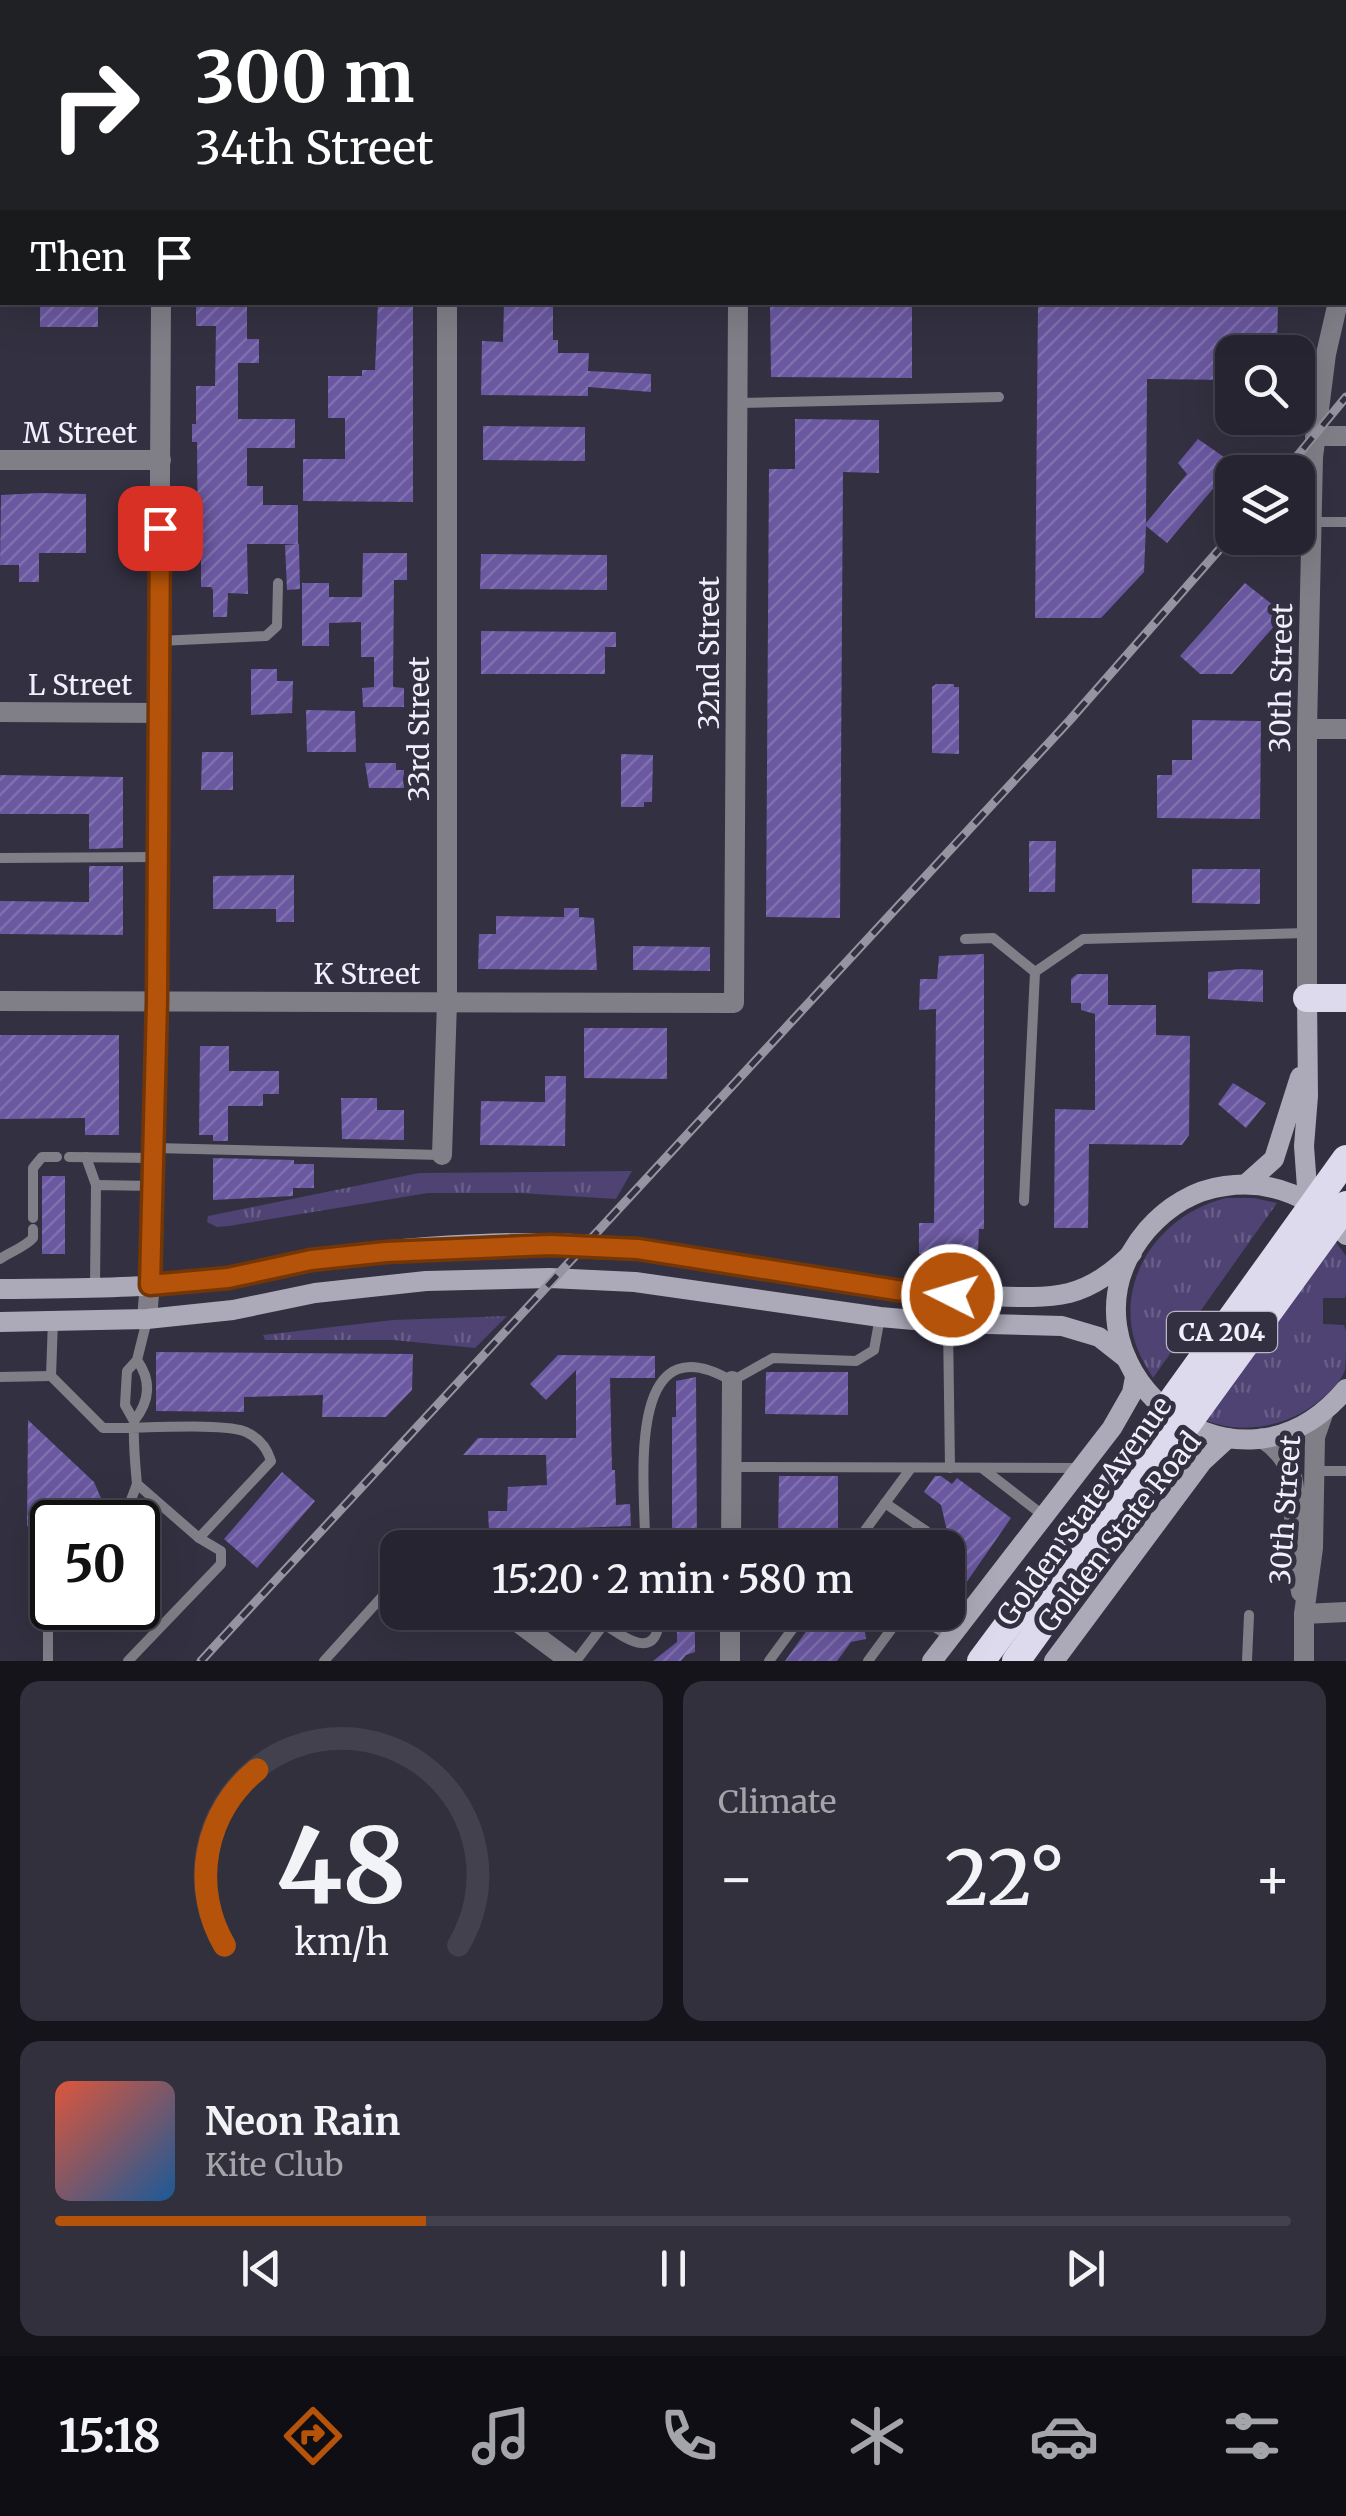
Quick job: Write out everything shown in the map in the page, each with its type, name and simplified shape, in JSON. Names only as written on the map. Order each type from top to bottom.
[{"type":"highway","points":[[1307,998],[1346,998]]},
{"type":"highway","name":"Golden State Avenue","points":[[1016,1661],[1110,1510],[1346,1159]]},
{"type":"highway","name":"Golden State Avenue","points":[[981,1661],[1110,1510],[1346,1205]]},
{"type":"main road","name":"30th Street","points":[[1307,998],[1304,1146],[1308,1201]]},
{"type":"main road","name":"30th Street","points":[[1246,1184],[1274,1158],[1291,1114],[1306,1056]]},
{"type":"main road","points":[[0,1289],[150,1285],[228,1278],[311,1260],[405,1250],[550,1245],[638,1249],[896,1290],[1038,1296],[1085,1288],[1106,1277],[1132,1252],[1150,1226],[1174,1205],[1209,1190],[1246,1184],[1278,1189],[1308,1201],[1346,1236]]},
{"type":"main road","points":[[932,1661],[1126,1407],[1131,1368],[1119,1332],[1118,1305],[1122,1278],[1132,1252]]},
{"type":"main road","points":[[0,1322],[147,1319],[233,1310],[316,1293],[390,1285],[550,1278],[635,1282],[880,1318],[1082,1330],[1110,1344],[1148,1396],[1184,1424],[1228,1438],[1262,1438],[1295,1429],[1324,1411],[1346,1388]]},
{"type":"main road","name":"Golden State Road","points":[[1054,1661],[1202,1462],[1228,1438]]},
{"type":"street","points":[[147,1319],[155,1153],[162,305]]},
{"type":"street","name":"33rd Street","points":[[442,1154],[447,1002],[447,305]]},
{"type":"street","name":"32nd Street","points":[[734,1003],[738,305]]},
{"type":"street","name":"30th Street","points":[[1314,455],[1326,354],[1337,305]]},
{"type":"street","points":[[1314,436],[1346,436]]},
{"type":"street","name":"M Street","points":[[0,460],[161,460]]},
{"type":"street","name":"30th Street","points":[[1307,998],[1311,555]]},
{"type":"street","name":"L Street","points":[[0,712],[159,713]]},
{"type":"street","points":[[1307,729],[1346,729]]},
{"type":"street","name":"K Street","points":[[0,1001],[734,1003]]},
{"type":"street","points":[[731,1530],[732,1381]]},
{"type":"street","name":"30th Street","points":[[1304,1661],[1304,1614],[1313,1548],[1315,1436],[1324,1411]]},
{"type":"street","name":"30th Street","points":[[1262,1438],[1277,1448],[1292,1470],[1294,1547],[1304,1614]]},
{"type":"street","points":[[1304,1614],[1346,1612]]},
{"type":"street","points":[[529,1630],[573,1661]]},
{"type":"street","points":[[730,1630],[730,1661]]},
{"type":"lane","points":[[738,403],[999,397]]},
{"type":"lane","points":[[1315,522],[1346,522]]},
{"type":"lane","points":[[160,641],[266,636],[277,626],[278,583]]},
{"type":"lane","points":[[0,858],[158,857]]},
{"type":"lane","points":[[1035,972],[1083,938],[1308,933]]},
{"type":"lane","points":[[965,938],[992,938],[1035,972]]},
{"type":"lane","points":[[1024,1201],[1035,972]]},
{"type":"lane","points":[[0,1260],[33,1238],[33,1168],[42,1157],[155,1153],[442,1154]]},
{"type":"lane","points":[[86,1157],[96,1186],[95,1286]]},
{"type":"lane","points":[[96,1186],[154,1186]]},
{"type":"lane","points":[[645,1530],[644,1428],[652,1400],[669,1373],[680,1366],[710,1368],[732,1381],[773,1358],[856,1360],[874,1350],[880,1318]]},
{"type":"lane","points":[[131,1500],[137,1484],[134,1425],[125,1405],[127,1371],[137,1360],[147,1319]]},
{"type":"lane","points":[[53,1320],[52,1376],[103,1428],[134,1425],[244,1430],[268,1448],[271,1461],[199,1538]]},
{"type":"lane","points":[[948,1323],[950,1468]]},
{"type":"lane","points":[[134,1425],[145,1407],[147,1374],[137,1360]]},
{"type":"lane","points":[[0,1377],[52,1376]]},
{"type":"lane","points":[[731,1467],[1081,1468]]},
{"type":"lane","points":[[865,1530],[910,1468]]},
{"type":"lane","points":[[981,1468],[1044,1516]]},
{"type":"lane","points":[[1314,1471],[1346,1471]]},
{"type":"lane","points":[[128,1661],[220,1564],[220,1551],[199,1538],[137,1484]]},
{"type":"lane","points":[[884,1503],[923,1530]]},
{"type":"lane","points":[[324,1661],[380,1600]]},
{"type":"lane","points":[[1248,1661],[1249,1615]]},
{"type":"lane","points":[[48,1630],[48,1661]]},
{"type":"lane","points":[[573,1661],[599,1630]]},
{"type":"lane","points":[[613,1630],[633,1644],[645,1645],[659,1630]]},
{"type":"lane","points":[[768,1661],[791,1630]]},
{"type":"lane","points":[[868,1661],[891,1630]]},
{"type":"lane","points":[[938,1630],[950,1638]]},
{"type":"green space","points":[[632,1171],[616,1199],[428,1193],[229,1226],[217,1227],[207,1222],[208,1216],[419,1173]]},
{"type":"green space","points":[[1226,1198],[1277,1203],[1153,1378],[1137,1347],[1131,1317],[1138,1271],[1149,1251],[1182,1218]]},
{"type":"green space","points":[[1335,1241],[1346,1256],[1346,1292],[1345,1298],[1323,1298],[1323,1324],[1344,1325],[1346,1331],[1345,1370],[1340,1380],[1313,1406],[1283,1421],[1234,1427],[1202,1419]]},
{"type":"green space","points":[[507,1316],[475,1348],[393,1340],[265,1340],[263,1335],[393,1320]]},
{"type":"building","points":[[40,305],[98,306],[98,327],[40,327]]},
{"type":"building","points":[[196,305],[247,305],[247,339],[259,339],[259,363],[238,363],[238,419],[295,419],[295,448],[247,448],[247,486],[263,486],[263,505],[298,505],[298,544],[247,544],[248,594],[228,593],[227,617],[213,617],[213,590],[201,587],[198,560],[197,442],[192,442],[192,424],[196,424],[196,386],[215,386],[216,326],[196,326]]},
{"type":"building","points":[[378,305],[413,305],[413,502],[303,501],[303,459],[345,459],[345,418],[328,418],[328,376],[362,376],[362,370],[375,370]]},
{"type":"building","points":[[504,305],[553,305],[553,340],[558,340],[558,353],[589,353],[588,371],[651,374],[651,392],[588,387],[588,396],[481,395],[482,341],[503,342]]},
{"type":"building","points":[[770,305],[912,305],[912,378],[771,377]]},
{"type":"building","points":[[1038,305],[1278,305],[1277,335],[1215,335],[1215,380],[1147,379],[1146,523],[1187,474],[1178,463],[1198,439],[1221,455],[1215,455],[1215,486],[1167,543],[1146,526],[1144,572],[1101,618],[1035,618]]},
{"type":"building","points":[[795,419],[879,420],[879,473],[843,472],[840,918],[766,917],[769,469],[795,469]]},
{"type":"building","points":[[483,426],[585,427],[585,461],[483,460]]},
{"type":"building","points":[[86,494],[86,553],[39,553],[39,582],[19,582],[19,565],[0,565],[1,495]]},
{"type":"building","points":[[299,544],[300,589],[287,590],[285,545]]},
{"type":"building","points":[[363,553],[407,553],[407,580],[394,580],[393,687],[404,688],[404,707],[363,707],[362,688],[374,687],[374,657],[361,657],[361,622],[329,623],[329,646],[302,646],[302,583],[329,583],[329,597],[362,597]]},
{"type":"building","points":[[481,554],[607,555],[607,590],[480,589]]},
{"type":"building","points":[[1245,583],[1278,609],[1277,623],[1232,674],[1200,674],[1180,656]]},
{"type":"building","points":[[481,631],[616,632],[616,647],[605,647],[605,674],[481,674]]},
{"type":"building","points":[[251,669],[277,669],[277,681],[293,681],[292,713],[251,715]]},
{"type":"building","points":[[932,687],[959,687],[959,754],[932,753]]},
{"type":"building","points":[[306,710],[355,711],[356,752],[307,752]]},
{"type":"building","points":[[1192,720],[1261,721],[1260,819],[1157,818],[1157,775],[1172,775],[1172,760],[1192,760]]},
{"type":"building","points":[[202,752],[233,752],[233,790],[201,790]]},
{"type":"building","points":[[621,754],[653,755],[652,802],[644,802],[644,807],[621,807]]},
{"type":"building","points":[[365,763],[396,763],[396,770],[404,770],[404,788],[369,788]]},
{"type":"building","points":[[0,775],[123,777],[123,848],[89,849],[89,814],[0,814]]},
{"type":"building","points":[[1029,841],[1056,841],[1055,892],[1029,892]]},
{"type":"building","points":[[89,866],[123,866],[123,935],[0,934],[0,901],[89,902]]},
{"type":"building","points":[[1192,869],[1260,869],[1260,904],[1192,903]]},
{"type":"building","points":[[294,875],[294,922],[276,922],[276,909],[213,909],[213,876]]},
{"type":"building","points":[[564,908],[579,908],[579,917],[594,918],[597,970],[478,969],[479,934],[496,934],[496,916],[564,917]]},
{"type":"building","points":[[633,946],[710,947],[710,971],[633,970]]},
{"type":"building","points":[[984,954],[984,1229],[979,1229],[978,1250],[965,1250],[964,1255],[919,1254],[919,1223],[934,1223],[936,1009],[919,1010],[920,979],[937,979],[939,956]]},
{"type":"building","points":[[1263,970],[1263,1002],[1208,999],[1208,972]]},
{"type":"building","points":[[1077,974],[1108,974],[1108,1005],[1156,1005],[1156,1035],[1190,1036],[1189,1135],[1182,1145],[1089,1144],[1088,1228],[1054,1228],[1055,1109],[1095,1110],[1095,1014],[1081,1010],[1081,1003],[1071,1003],[1071,979]]},
{"type":"building","points":[[584,1028],[667,1028],[667,1079],[584,1078]]},
{"type":"building","points":[[0,1035],[119,1035],[119,1135],[85,1135],[85,1118],[0,1119]]},
{"type":"building","points":[[200,1046],[229,1046],[229,1071],[279,1071],[279,1094],[263,1094],[263,1106],[228,1106],[228,1141],[213,1141],[213,1135],[199,1135]]},
{"type":"building","points":[[545,1076],[566,1076],[565,1146],[480,1145],[481,1101],[545,1102]]},
{"type":"building","points":[[1233,1083],[1266,1103],[1246,1128],[1218,1104]]},
{"type":"building","points":[[341,1098],[377,1098],[377,1110],[404,1110],[404,1140],[342,1139]]},
{"type":"building","points":[[213,1158],[314,1164],[314,1188],[293,1188],[293,1196],[213,1200]]},
{"type":"building","points":[[42,1176],[65,1176],[65,1254],[42,1254]]},
{"type":"building","points":[[156,1352],[413,1354],[412,1390],[386,1417],[322,1417],[323,1395],[244,1397],[244,1412],[156,1411]]},
{"type":"building","points":[[558,1355],[655,1356],[655,1378],[610,1378],[616,1505],[630,1504],[631,1526],[489,1530],[488,1511],[507,1511],[508,1487],[547,1485],[546,1455],[463,1455],[478,1438],[576,1438],[576,1370],[546,1400],[530,1384]]},
{"type":"building","points":[[766,1372],[848,1372],[848,1415],[765,1414]]},
{"type":"building","points":[[696,1377],[697,1530],[672,1530],[672,1417],[676,1417],[676,1381]]},
{"type":"building","points":[[28,1420],[94,1482],[102,1500],[30,1500],[30,1528]]},
{"type":"building","points":[[282,1472],[315,1501],[257,1568],[224,1539]]},
{"type":"building","points":[[779,1476],[838,1476],[838,1530],[778,1530]]},
{"type":"building","points":[[935,1476],[952,1484],[957,1478],[1011,1518],[965,1584],[965,1530],[947,1530],[941,1505],[924,1492]]},
{"type":"building","points":[[677,1630],[695,1630],[695,1652],[681,1661],[653,1661],[677,1642]]},
{"type":"building","points":[[807,1630],[865,1630],[866,1639],[851,1642],[837,1661],[785,1661]]},
{"type":"railway","points":[[1298,455],[1346,397]]},
{"type":"railway","points":[[201,1661],[1070,720],[1215,554]]},
{"type":"route","points":[[160,528],[154,1244],[150,1285],[228,1278],[311,1260],[386,1252],[550,1245],[638,1249],[896,1290],[952,1295]]}]
